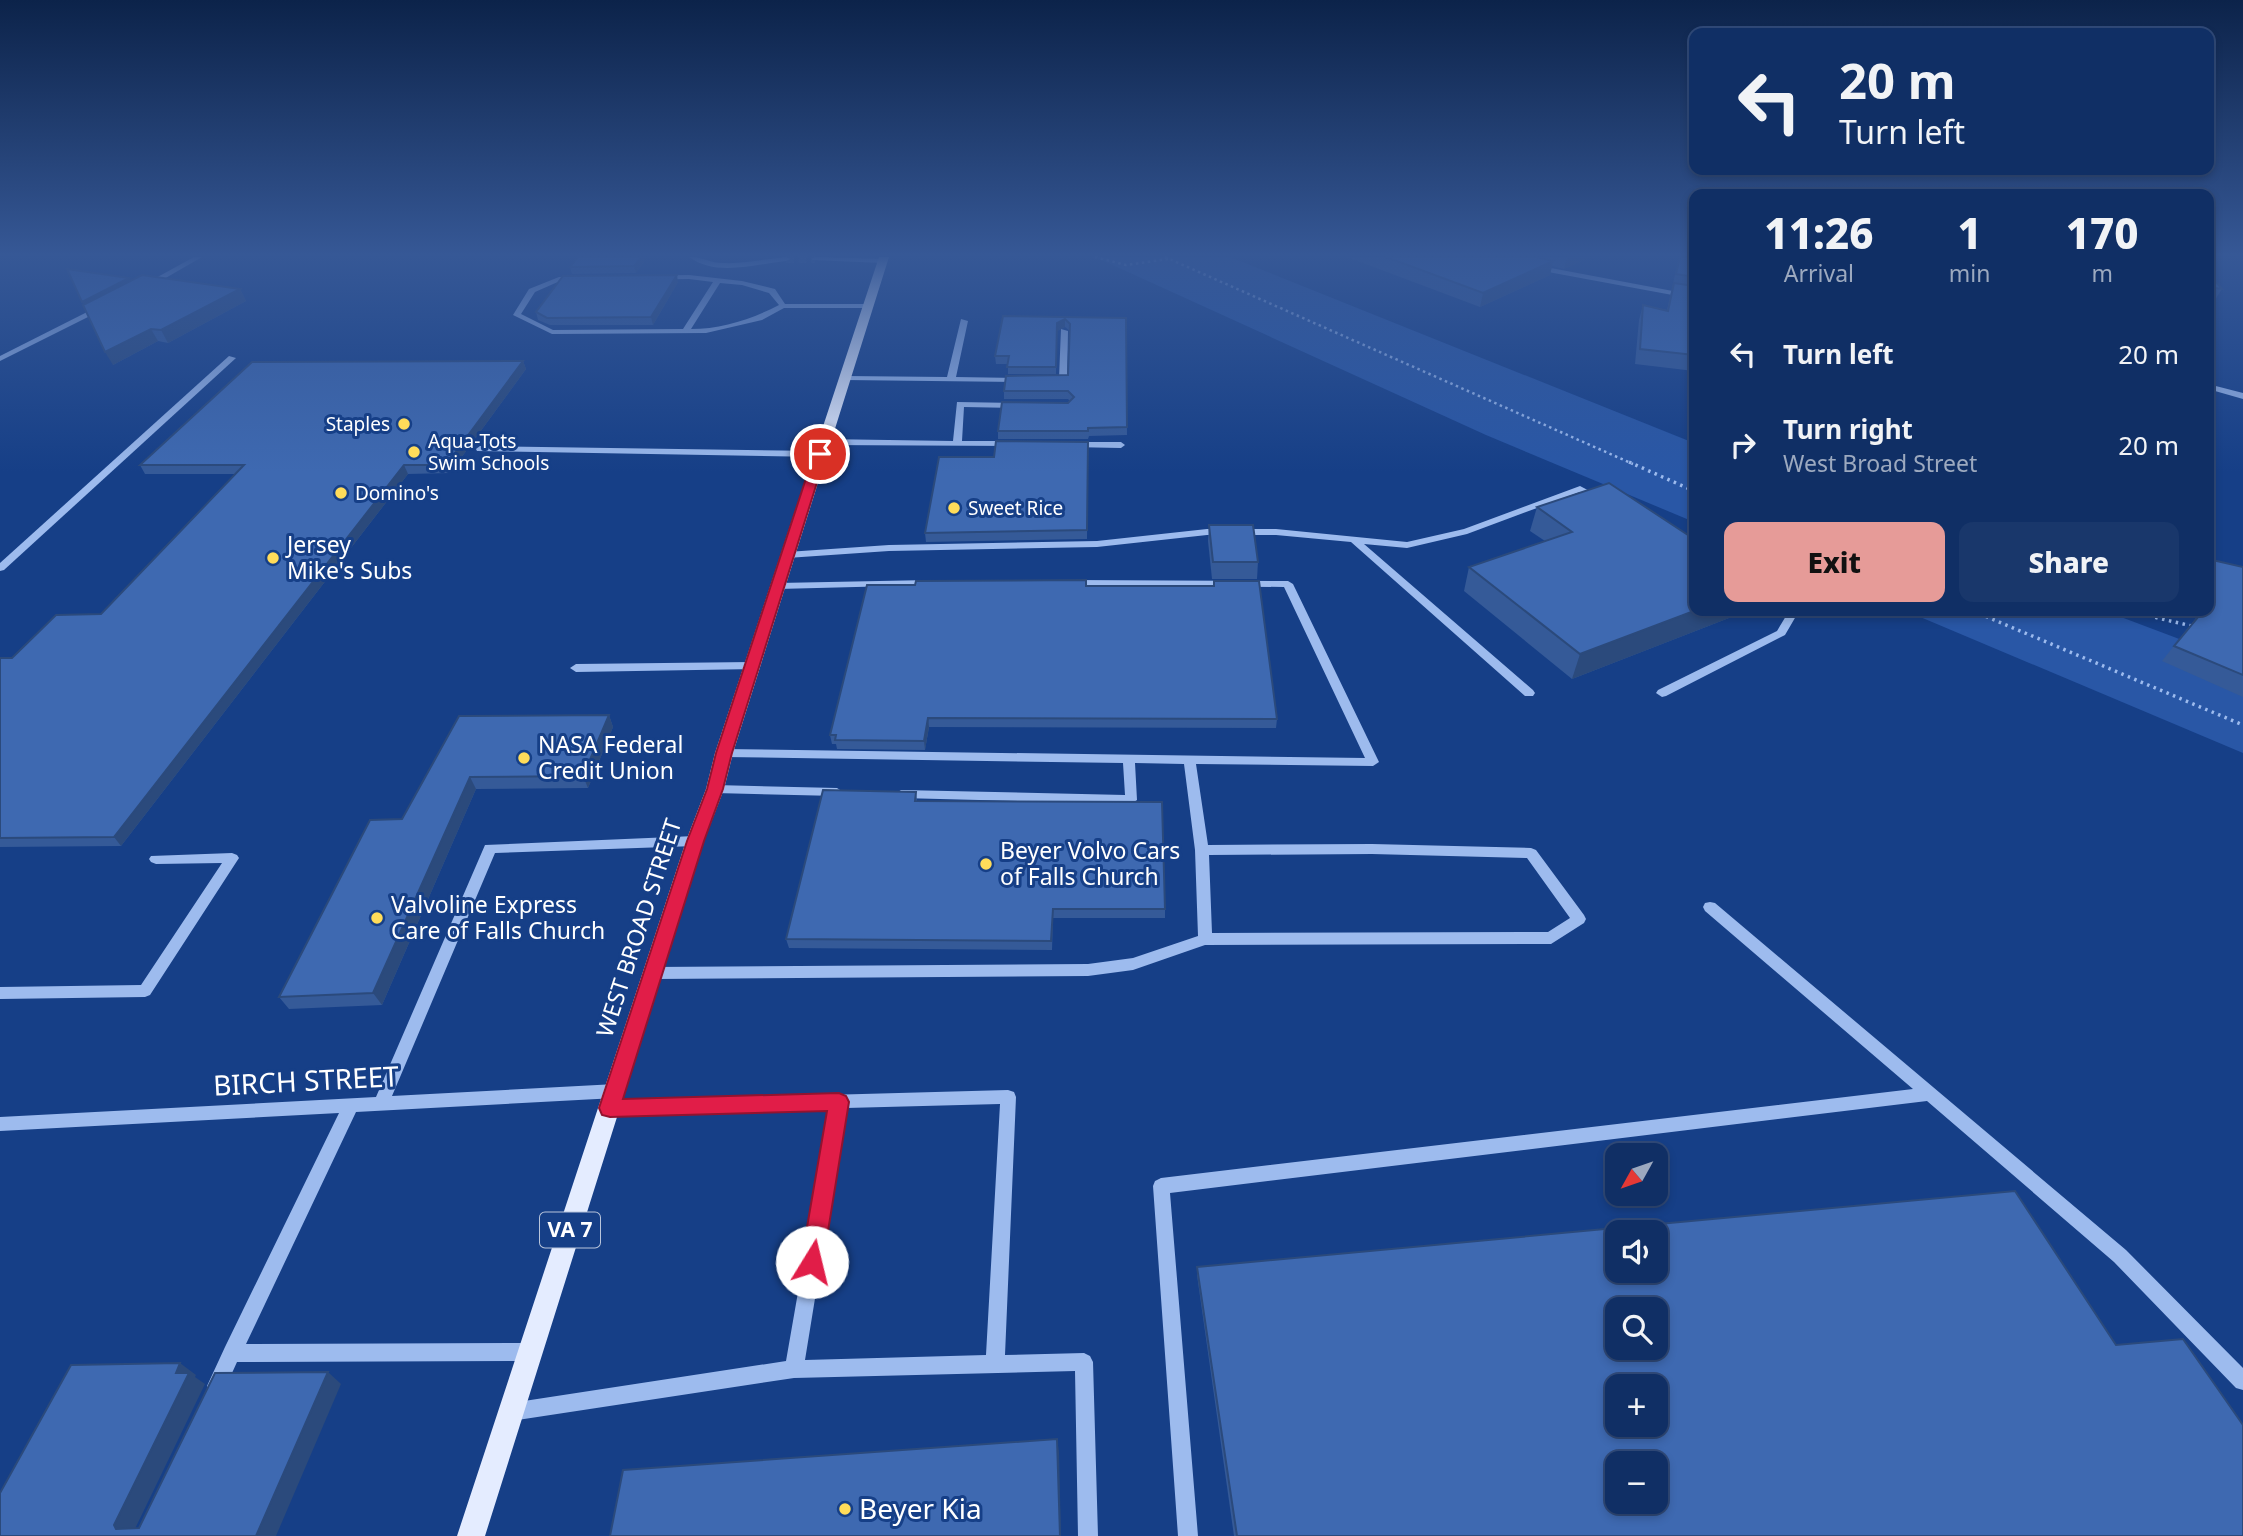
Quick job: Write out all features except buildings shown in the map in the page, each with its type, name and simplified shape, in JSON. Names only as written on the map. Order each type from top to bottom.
[{"type":"main road","name":"WEST BROAD STREET","points":[[471,1536],[695,841],[715,789],[724,753],[861,329]]},
{"type":"street","points":[[0,359],[60,329]]},
{"type":"street","points":[[545,329],[552,332],[706,331],[715,329]]},
{"type":"street","points":[[951,379],[962,329]]},
{"type":"street","points":[[1049,380],[1063,380],[1064,331]]},
{"type":"street","points":[[0,568],[232,358]]},
{"type":"street","points":[[845,378],[1035,380]]},
{"type":"street","points":[[2214,388],[2243,396]]},
{"type":"street","points":[[957,444],[960,404],[1027,405]]},
{"type":"street","points":[[822,448],[1025,444]]},
{"type":"street","points":[[1066,445],[1121,445]]},
{"type":"street","points":[[788,555],[889,548],[1097,544],[1207,531],[1276,531],[1407,545],[1467,531],[1580,489],[1614,507]]},
{"type":"street","points":[[1354,540],[1529,692]]},
{"type":"street","points":[[778,586],[948,583]]},
{"type":"street","points":[[724,753],[1373,762],[1288,584],[1057,583]]},
{"type":"street","points":[[1662,693],[1781,632],[1791,616]]},
{"type":"street","points":[[576,668],[752,666]]},
{"type":"street","points":[[886,794],[1131,800],[1129,758]]},
{"type":"street","points":[[1189,759],[1202,850],[1205,939]]},
{"type":"street","points":[[715,789],[846,793]]},
{"type":"street","points":[[380,1103],[490,848],[695,841]]},
{"type":"street","points":[[653,973],[1087,970],[1133,964],[1205,939],[1551,938],[1579,919],[1531,853],[1371,849],[1202,850]]},
{"type":"street","points":[[0,993],[145,991],[232,858],[156,859]]},
{"type":"street","points":[[1710,907],[2120,1256],[2243,1381]]},
{"type":"street","points":[[1188,1536],[1161,1186],[1931,1094]]},
{"type":"street","name":"BIRCH STREET","points":[[0,1124],[380,1103],[613,1100],[839,1102],[1008,1097],[995,1363]]},
{"type":"street","points":[[794,1369],[839,1102]]},
{"type":"street","points":[[208,1402],[232,1353],[531,1352]]},
{"type":"street","points":[[511,1412],[794,1369],[1084,1363],[1088,1536]]},
{"type":"lane","points":[[480,449],[822,448]]},
{"type":"lane","points":[[232,1353],[351,1105]]},
{"type":"path","points":[[1328,329],[1689,489]]},
{"type":"path","points":[[1985,616],[2243,724]]},
{"type":"path","points":[[2150,616],[2205,629]]},
{"type":"shaded area","points":[[1252,329],[1409,329],[1689,441],[1689,520],[1486,435]]},
{"type":"shaded area","points":[[1918,616],[2118,616],[2243,663],[2243,753]]},
{"type":"place","name":"Staples","points":[[404,424]]},
{"type":"place","name":"Aqua-Tots Swim Schools","points":[[414,452]]},
{"type":"place","name":"Domino's","points":[[341,493]]},
{"type":"place","name":"Sweet Rice","points":[[954,508]]},
{"type":"place","name":"Jersey Mike's Subs","points":[[273,558]]},
{"type":"place","name":"NASA Federal Credit Union","points":[[524,758]]},
{"type":"place","name":"Beyer Volvo Cars of Falls Church","points":[[986,864]]},
{"type":"place","name":"Valvoline Express Care of Falls Church","points":[[377,918]]},
{"type":"place","name":"Beyer Kia","points":[[845,1509]]},
{"type":"route","points":[[812,1262],[839,1102],[610,1108],[695,841],[715,789],[724,753],[820,454]]}]
